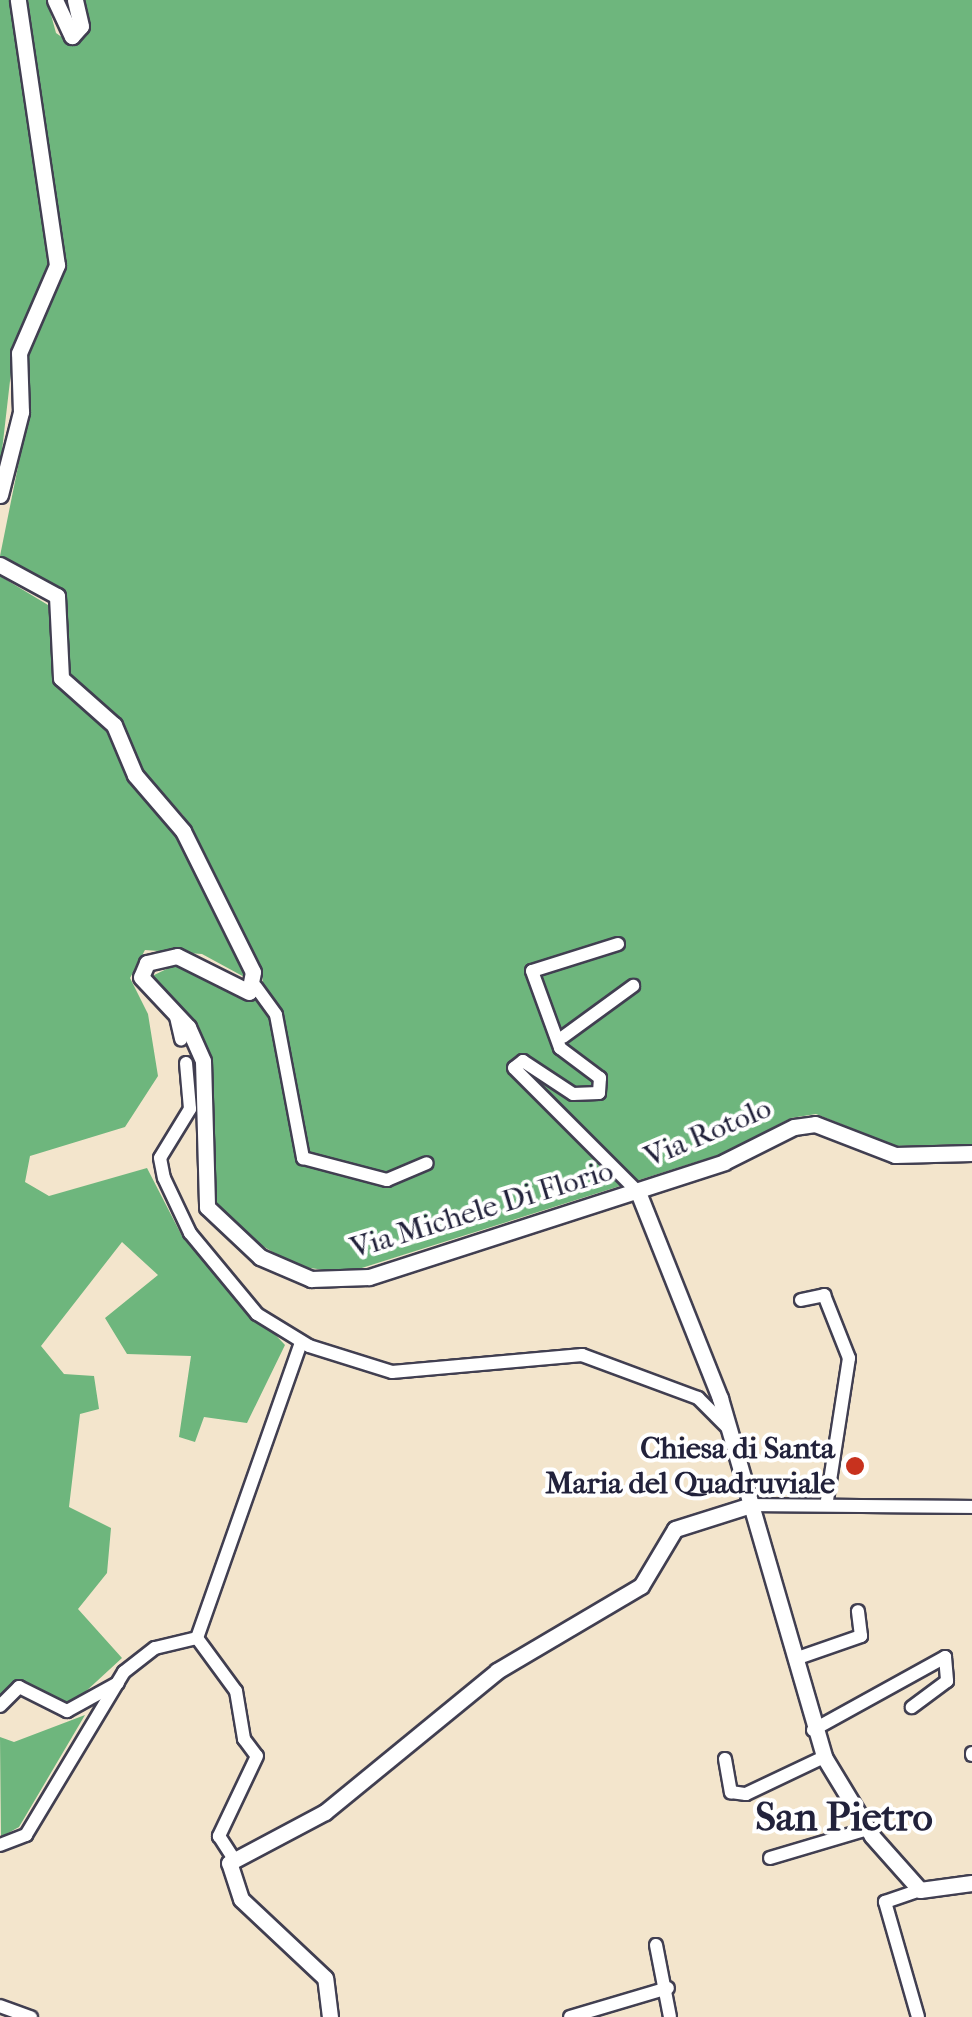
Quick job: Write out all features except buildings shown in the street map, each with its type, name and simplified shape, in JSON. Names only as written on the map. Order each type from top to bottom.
[{"type":"street","points":[[0,495],[21,412],[19,352],[57,265],[18,0]]},
{"type":"street","points":[[55,0],[72,36],[81,26],[75,0]]},
{"type":"street","points":[[0,564],[57,596],[61,678],[114,724],[135,775],[176,820],[256,987],[276,1015],[302,1158],[387,1180],[427,1163]]},
{"type":"street","points":[[564,1037],[532,970],[618,944]]},
{"type":"street","name":"Via Michele Di Florio","points":[[256,987],[246,992],[193,959],[154,959],[144,985],[176,1017],[204,1061],[206,1208],[240,1244],[294,1274],[369,1276],[638,1192]]},
{"type":"street","points":[[633,986],[564,1037],[560,1048],[603,1083],[596,1097],[573,1094],[527,1062],[514,1068],[638,1192],[730,1430],[824,1757],[868,1829],[920,1890]]},
{"type":"street","points":[[176,1017],[181,1039]]},
{"type":"street","points":[[186,1062],[190,1110],[160,1158],[174,1205],[232,1290],[301,1342],[422,1375],[582,1355],[698,1398],[730,1430]]},
{"type":"street","name":"Via Rotolo","points":[[638,1192],[815,1124],[895,1154],[972,1154]]},
{"type":"street","points":[[801,1300],[824,1295],[848,1358],[827,1500]]},
{"type":"street","points":[[198,1638],[301,1342]]},
{"type":"street","points":[[234,1859],[325,1812],[497,1672],[641,1586],[675,1529],[752,1505],[827,1500],[972,1507]]},
{"type":"street","points":[[796,1660],[861,1636],[858,1611]]},
{"type":"street","points":[[0,1845],[26,1835],[118,1683],[155,1648],[198,1638]]},
{"type":"street","points":[[198,1638],[236,1690],[244,1739],[257,1756],[219,1836],[234,1859],[230,1884],[325,1978],[330,2017]]},
{"type":"street","points":[[814,1730],[945,1657],[947,1681],[912,1707]]},
{"type":"street","points":[[0,1706],[19,1687],[67,1710],[118,1683]]},
{"type":"street","points":[[726,1759],[732,1792],[746,1794],[824,1757]]},
{"type":"street","points":[[770,1858],[868,1829]]},
{"type":"street","points":[[918,2017],[885,1902],[920,1890],[972,1883]]},
{"type":"street","points":[[656,1944],[668,1988],[670,2017]]},
{"type":"street","points":[[570,2017],[668,1988]]},
{"type":"street","points":[[0,2006],[31,2017]]},
{"type":"green space","points":[[0,0],[9,0],[16,29],[48,268],[14,346],[0,468]]},
{"type":"green space","points":[[28,0],[47,0],[56,33],[73,45],[89,27],[84,0],[972,0],[972,1144],[896,1146],[816,1114],[791,1118],[721,1154],[346,1273],[296,1266],[233,1228],[214,1204],[208,1047],[150,977],[177,964],[250,1001],[264,990],[261,968],[183,815],[142,771],[121,719],[69,674],[64,592],[0,556],[29,412],[27,355],[65,266]]},
{"type":"green space","points":[[0,576],[48,605],[58,682],[107,732],[139,793],[167,820],[248,979],[202,954],[145,950],[130,978],[148,1014],[158,1076],[125,1127],[30,1156],[25,1182],[49,1196],[147,1168],[182,1236],[285,1345],[247,1423],[204,1417],[195,1442],[179,1437],[191,1356],[127,1354],[105,1318],[158,1275],[122,1242],[41,1346],[64,1374],[94,1376],[99,1409],[80,1414],[69,1507],[111,1528],[107,1573],[78,1609],[122,1658],[71,1705],[18,1680],[0,1709]]},
{"type":"green space","points":[[85,1715],[19,1827],[1,1837],[0,1737],[14,1742]]},
{"type":"place","name":"Chiesa di Santa Maria del Quadruviale","points":[[855,1466]]},
{"type":"district","name":"San Pietro","points":[[844,1817]]}]
